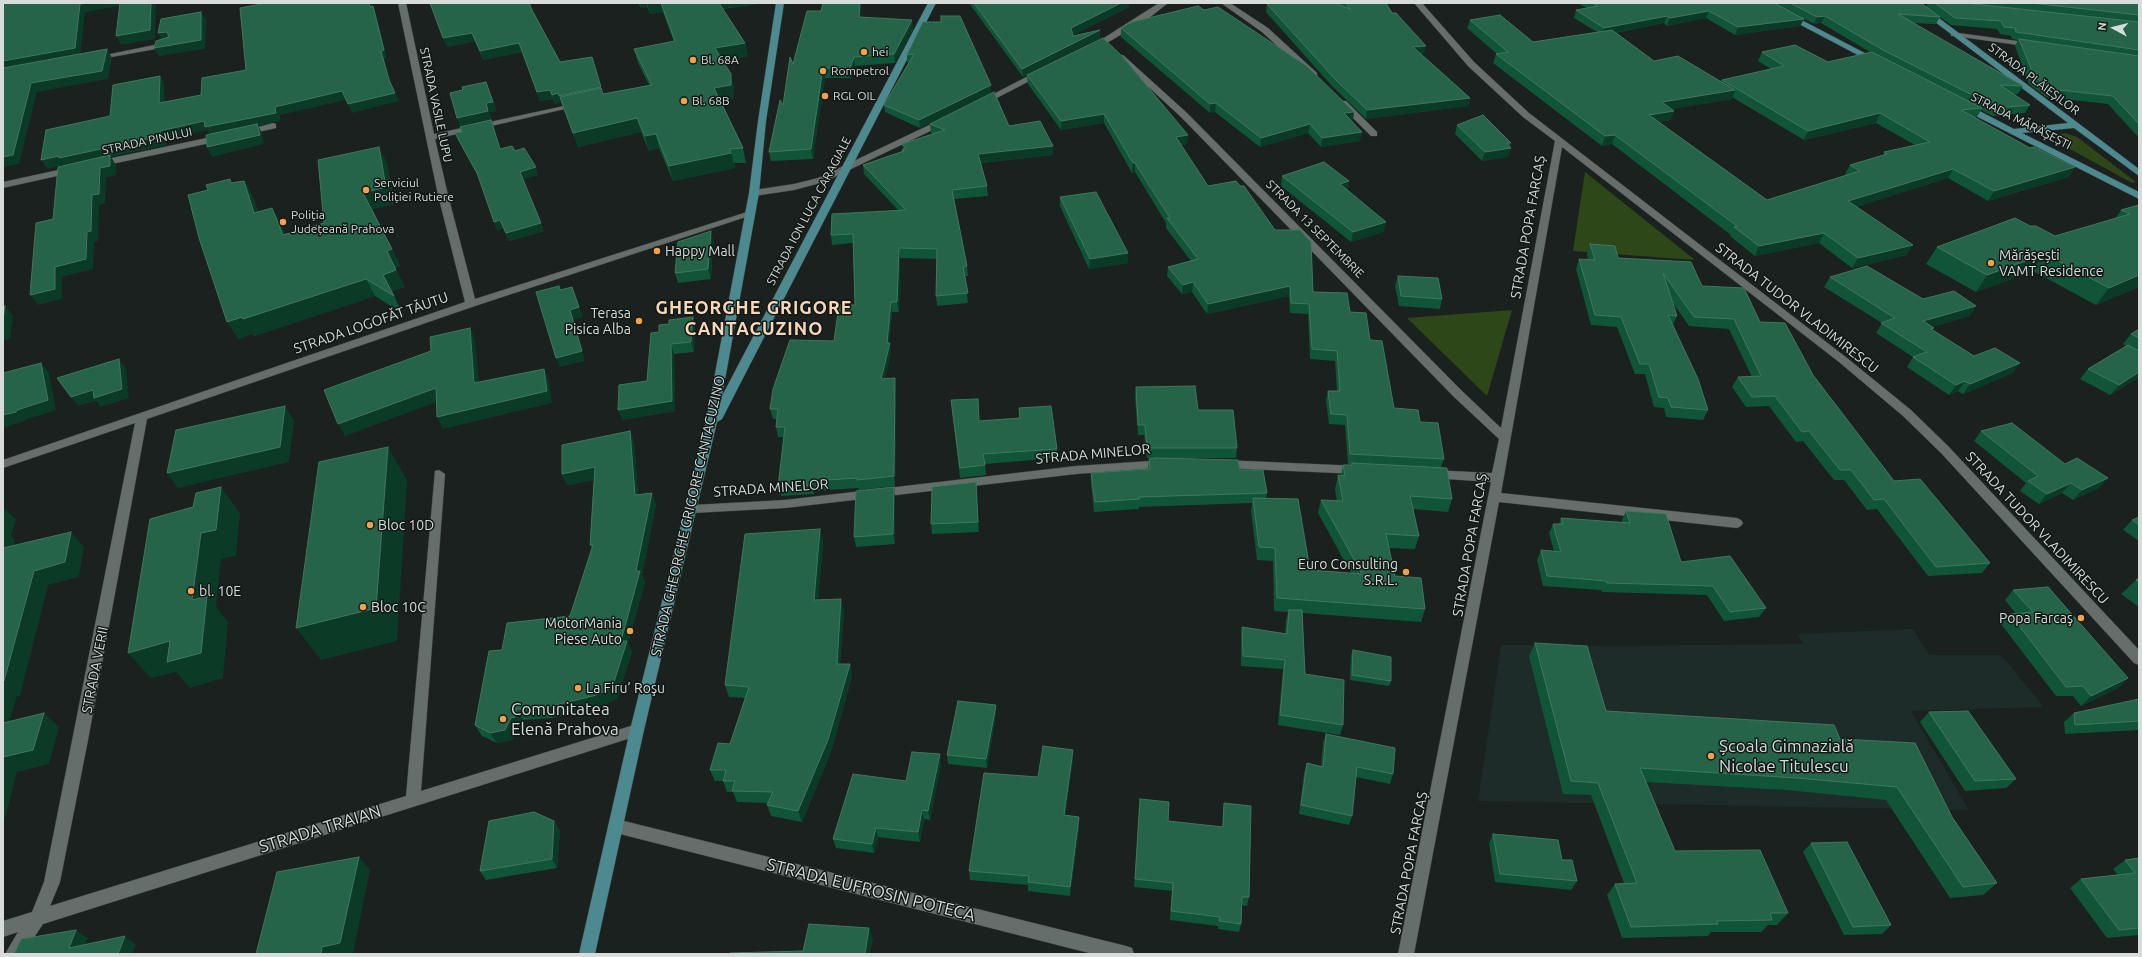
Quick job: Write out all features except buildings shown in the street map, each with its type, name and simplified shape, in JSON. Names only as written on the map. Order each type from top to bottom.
[{"type":"main road","name":"STRADA GHEORGHE GRIGORE CANTACUZINO","points":[[587,954],[637,730],[693,509],[710,432],[754,193],[762,121],[780,3]]},
{"type":"main road","name":"STRADA ION LUCA CARAGIALE","points":[[710,432],[932,3]]},
{"type":"main road","points":[[1763,3],[1884,65]]},
{"type":"main road","name":"STRADA PLĂIEȘILOR","points":[[1914,3],[2139,173]]},
{"type":"main road","name":"STRADA MĂRĂȘEȘTI","points":[[1954,101],[2139,196]]},
{"type":"main road","points":[[2014,131],[2075,125]]},
{"type":"street","name":"STRADA VASILE LUPU","points":[[402,3],[443,195],[471,304]]},
{"type":"street","points":[[1083,52],[1110,47],[1164,3]]},
{"type":"street","points":[[1225,3],[1270,34],[1321,81]]},
{"type":"street","name":"STRADA TUDOR VLADIMIRESCU","points":[[1418,3],[1471,64],[1502,94],[1558,141],[1843,360],[1907,413],[1960,466],[2139,658]]},
{"type":"street","points":[[1954,34],[2039,46]]},
{"type":"street","points":[[86,59],[169,44]]},
{"type":"street","name":"STRADA 13 SEPTEMBRIE","points":[[1110,47],[1184,115],[1333,265],[1458,394],[1504,437]]},
{"type":"street","points":[[971,108],[1048,70]]},
{"type":"street","points":[[1337,97],[1374,134]]},
{"type":"street","points":[[431,137],[586,103]]},
{"type":"street","points":[[754,193],[794,187],[845,170],[950,118]]},
{"type":"street","name":"STRADA PINULUI","points":[[3,185],[273,126]]},
{"type":"street","name":"STRADA POPA FARCAȘ","points":[[1406,954],[1495,497],[1504,437],[1558,141]]},
{"type":"street","name":"STRADA LOGOFĂT TĂUTU","points":[[3,464],[471,304],[750,214]]},
{"type":"street","name":"STRADA VERII","points":[[13,954],[37,919],[54,875],[83,732],[142,417]]},
{"type":"street","name":"STRADA MINELOR","points":[[693,509],[785,504],[1076,470],[1155,463],[1178,464]]},
{"type":"street","points":[[1207,464],[1370,470]]},
{"type":"street","points":[[1416,473],[1498,478]]},
{"type":"street","points":[[414,800],[439,474]]},
{"type":"street","points":[[1495,497],[1737,523]]},
{"type":"street","name":"STRADA TRAIAN","points":[[3,929],[637,730]]},
{"type":"street","name":"STRADA EUFROSIN POTECA","points":[[616,826],[1126,954]]},
{"type":"shaded area","name":"Școala Gimnazială Nicolae Titulescu","points":[[1913,629],[1929,655],[2001,655],[2044,707],[1911,711],[1969,810],[1478,801],[1501,645],[1624,646],[1804,644],[1797,634]]},
{"type":"green space","points":[[2065,133],[2077,137],[2136,182],[2132,183],[2050,138],[2051,136]]},
{"type":"green space","points":[[1585,172],[1695,260],[1573,251]]},
{"type":"green space","points":[[1512,310],[1487,396],[1407,318]]},
{"type":"place","name":"hei","points":[[864,52]]},
{"type":"place","name":"Bl. 68A","points":[[693,60]]},
{"type":"place","name":"Rompetrol","points":[[823,71]]},
{"type":"place","name":"RGL OIL","points":[[825,96]]},
{"type":"place","name":"Bl. 68B","points":[[684,101]]},
{"type":"place","name":"Serviciul Poliției Rutiere","points":[[366,190]]},
{"type":"place","name":"Poliția Județeană Prahova","points":[[283,222]]},
{"type":"place","name":"Happy Mall","points":[[657,251]]},
{"type":"place","name":"Mărășești VAMT Residence","points":[[1991,263]]},
{"type":"place","name":"Terasa Pisica Alba","points":[[639,321]]},
{"type":"place","name":"Bloc 10D","points":[[370,525]]},
{"type":"place","name":"Euro Consulting S.R.L.","points":[[1406,572]]},
{"type":"place","name":"bl. 10E","points":[[191,591]]},
{"type":"place","name":"Bloc 10C","points":[[363,607]]},
{"type":"place","name":"Popa Farcaş","points":[[2081,618]]},
{"type":"place","name":"MotorMania Piese Auto","points":[[630,631]]},
{"type":"place","name":"La Firu’ Roşu","points":[[578,688]]},
{"type":"place","name":"Comunitatea Elenă Prahova","points":[[503,719]]},
{"type":"place","name":"Școala Gimnazială Nicolae Titulescu","points":[[1711,756]]},
{"type":"district","name":"GHEORGHE GRIGORE CANTACUZINO","points":[[754,318]]}]
